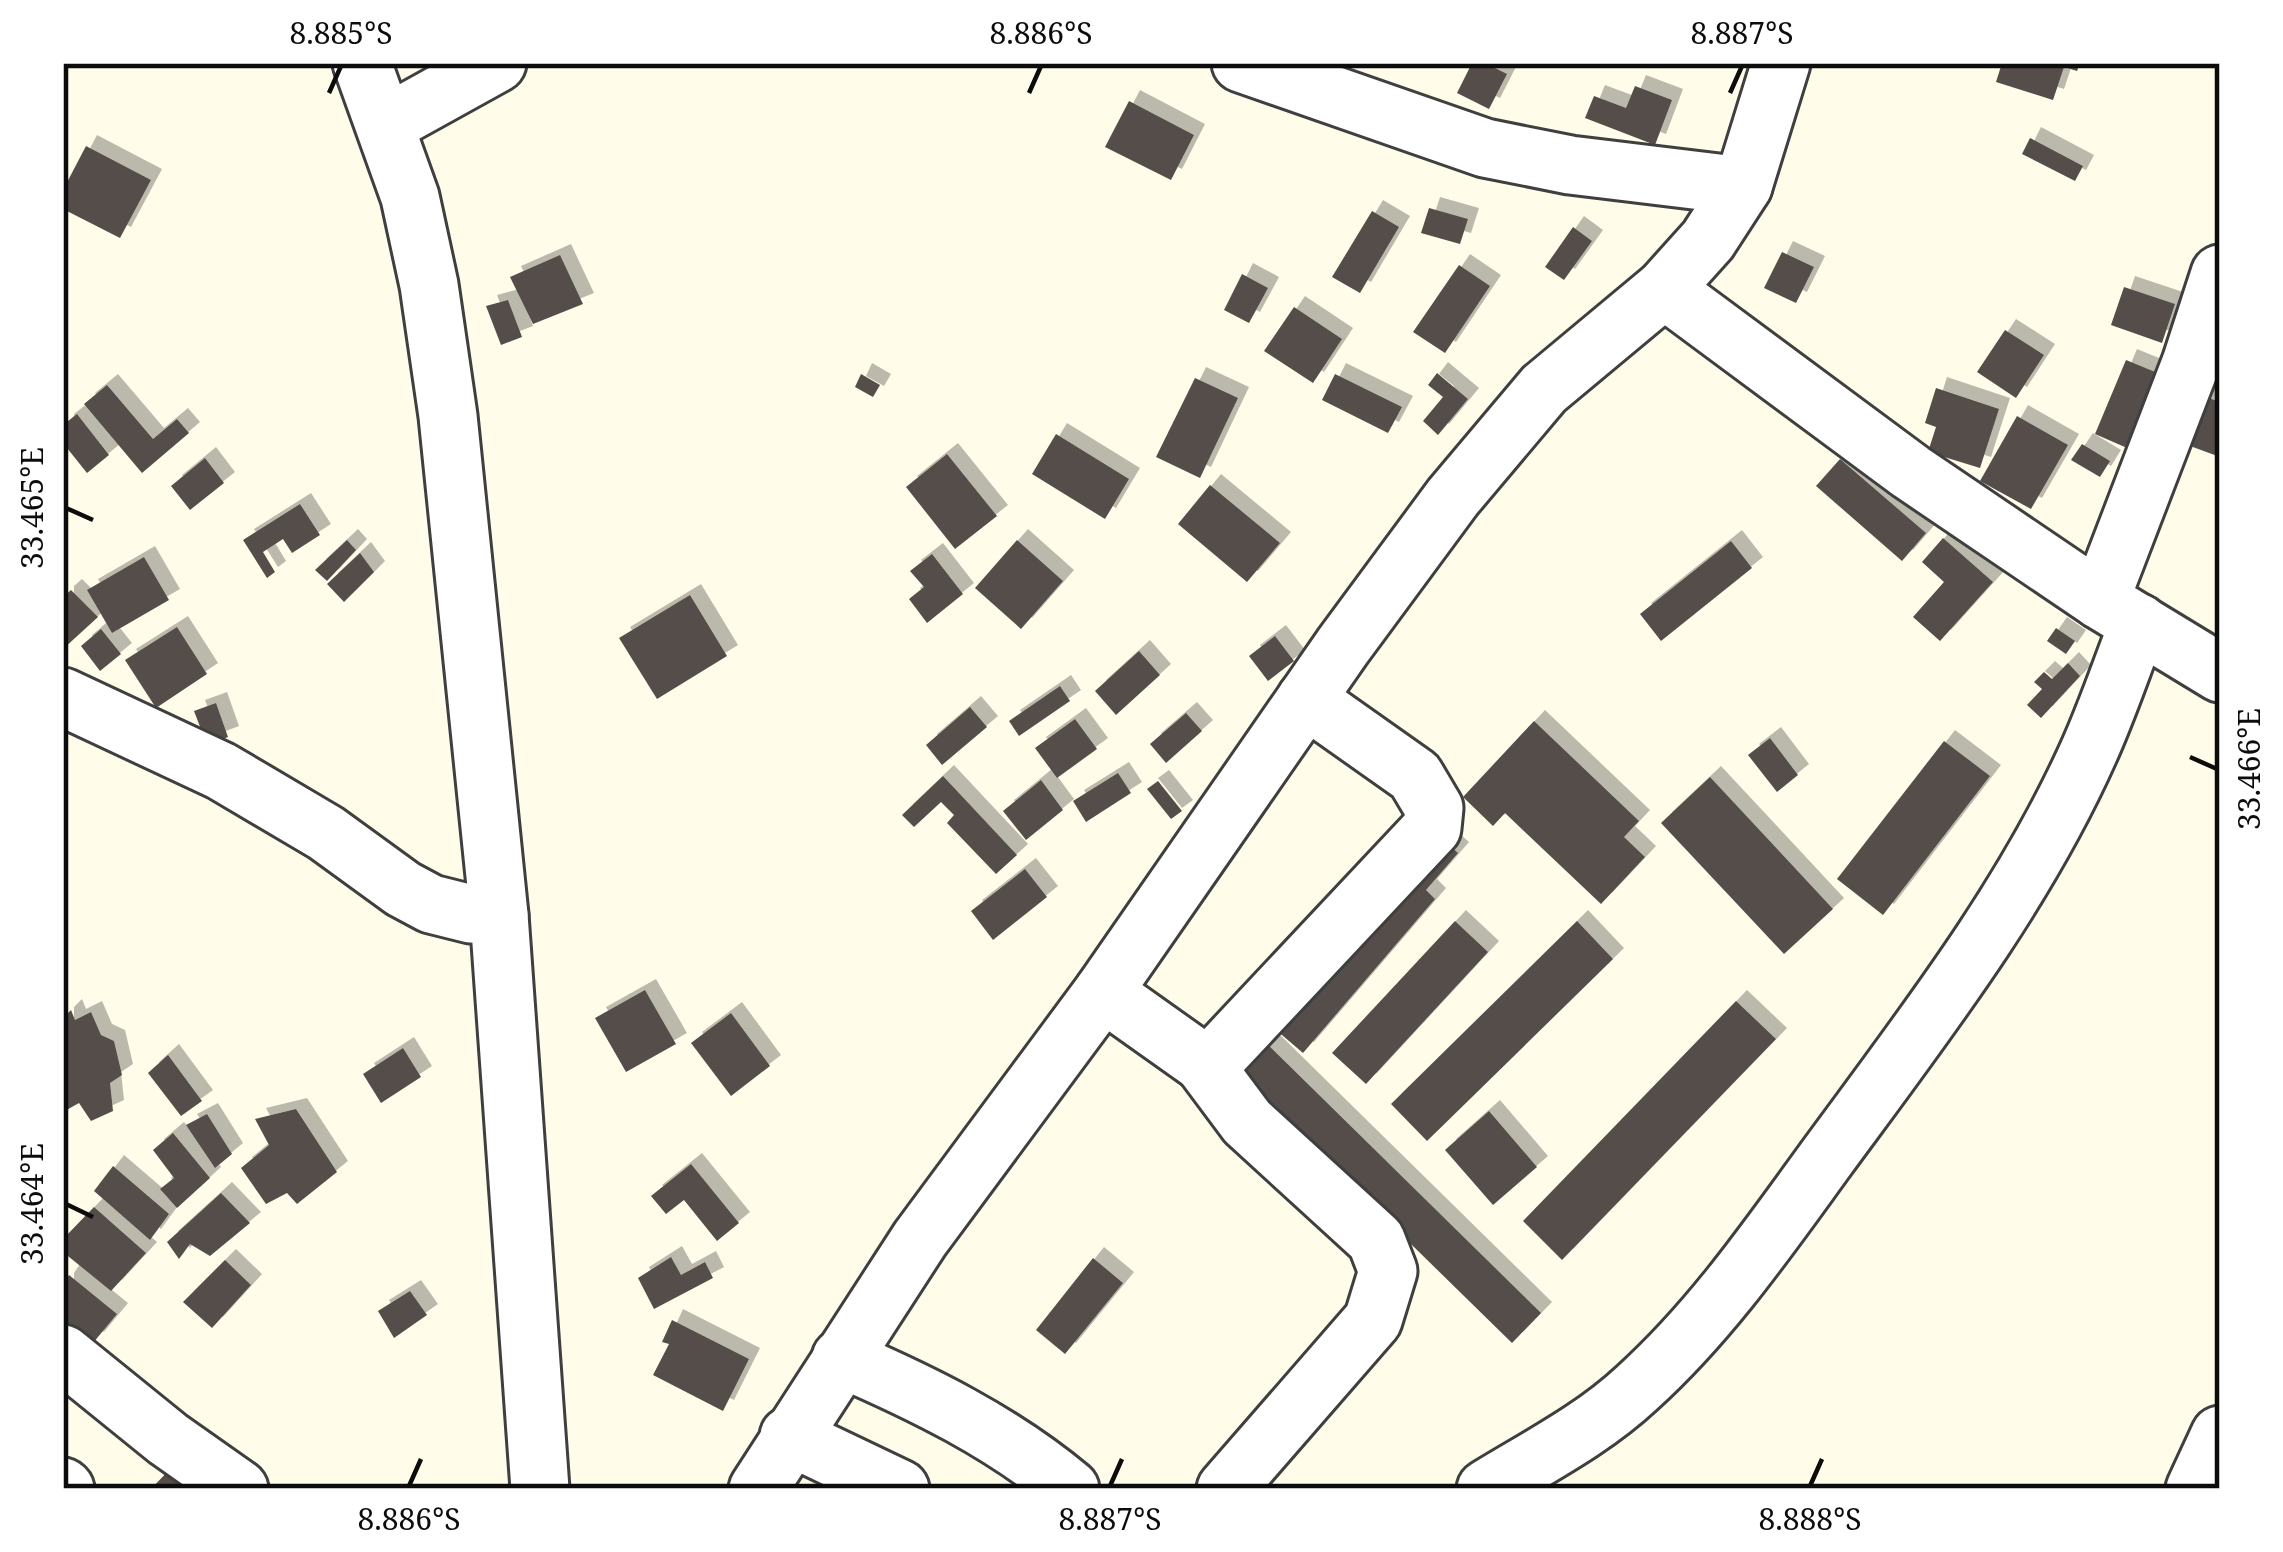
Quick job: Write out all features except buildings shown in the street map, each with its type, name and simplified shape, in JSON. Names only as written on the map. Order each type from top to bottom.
[{"type":"street","points":[[362,63],[410,197],[448,416],[499,915],[540,1489]]},
{"type":"street","points":[[385,124],[497,63]]},
{"type":"street","points":[[1240,63],[1485,148],[1592,169],[1743,186]]},
{"type":"street","points":[[758,1489],[920,1239],[1103,992],[1453,497],[1530,405],[1581,356],[1664,289],[1708,240],[1743,186],[1781,63]]},
{"type":"street","points":[[1486,1489],[1586,1430],[1638,1388],[1731,1287],[1936,1007],[2034,854],[2088,753],[2119,612],[2205,370],[2220,274]]},
{"type":"street","points":[[1664,289],[1911,472],[2119,612],[2220,673]]},
{"type":"street","points":[[63,698],[268,797],[431,904],[499,915]]},
{"type":"street","points":[[1204,1063],[1219,1055],[1432,828],[1434,808],[1415,776],[1306,699]]},
{"type":"street","points":[[1103,992],[1204,1063],[1246,1122],[1376,1240],[1388,1271],[1373,1320],[1226,1489]]},
{"type":"street","points":[[63,1354],[239,1489]]},
{"type":"street","points":[[841,1358],[918,1392],[1012,1446],[1070,1489]]},
{"type":"street","points":[[2195,1489],[2220,1435]]},
{"type":"street","points":[[789,1436],[900,1489]]}]
